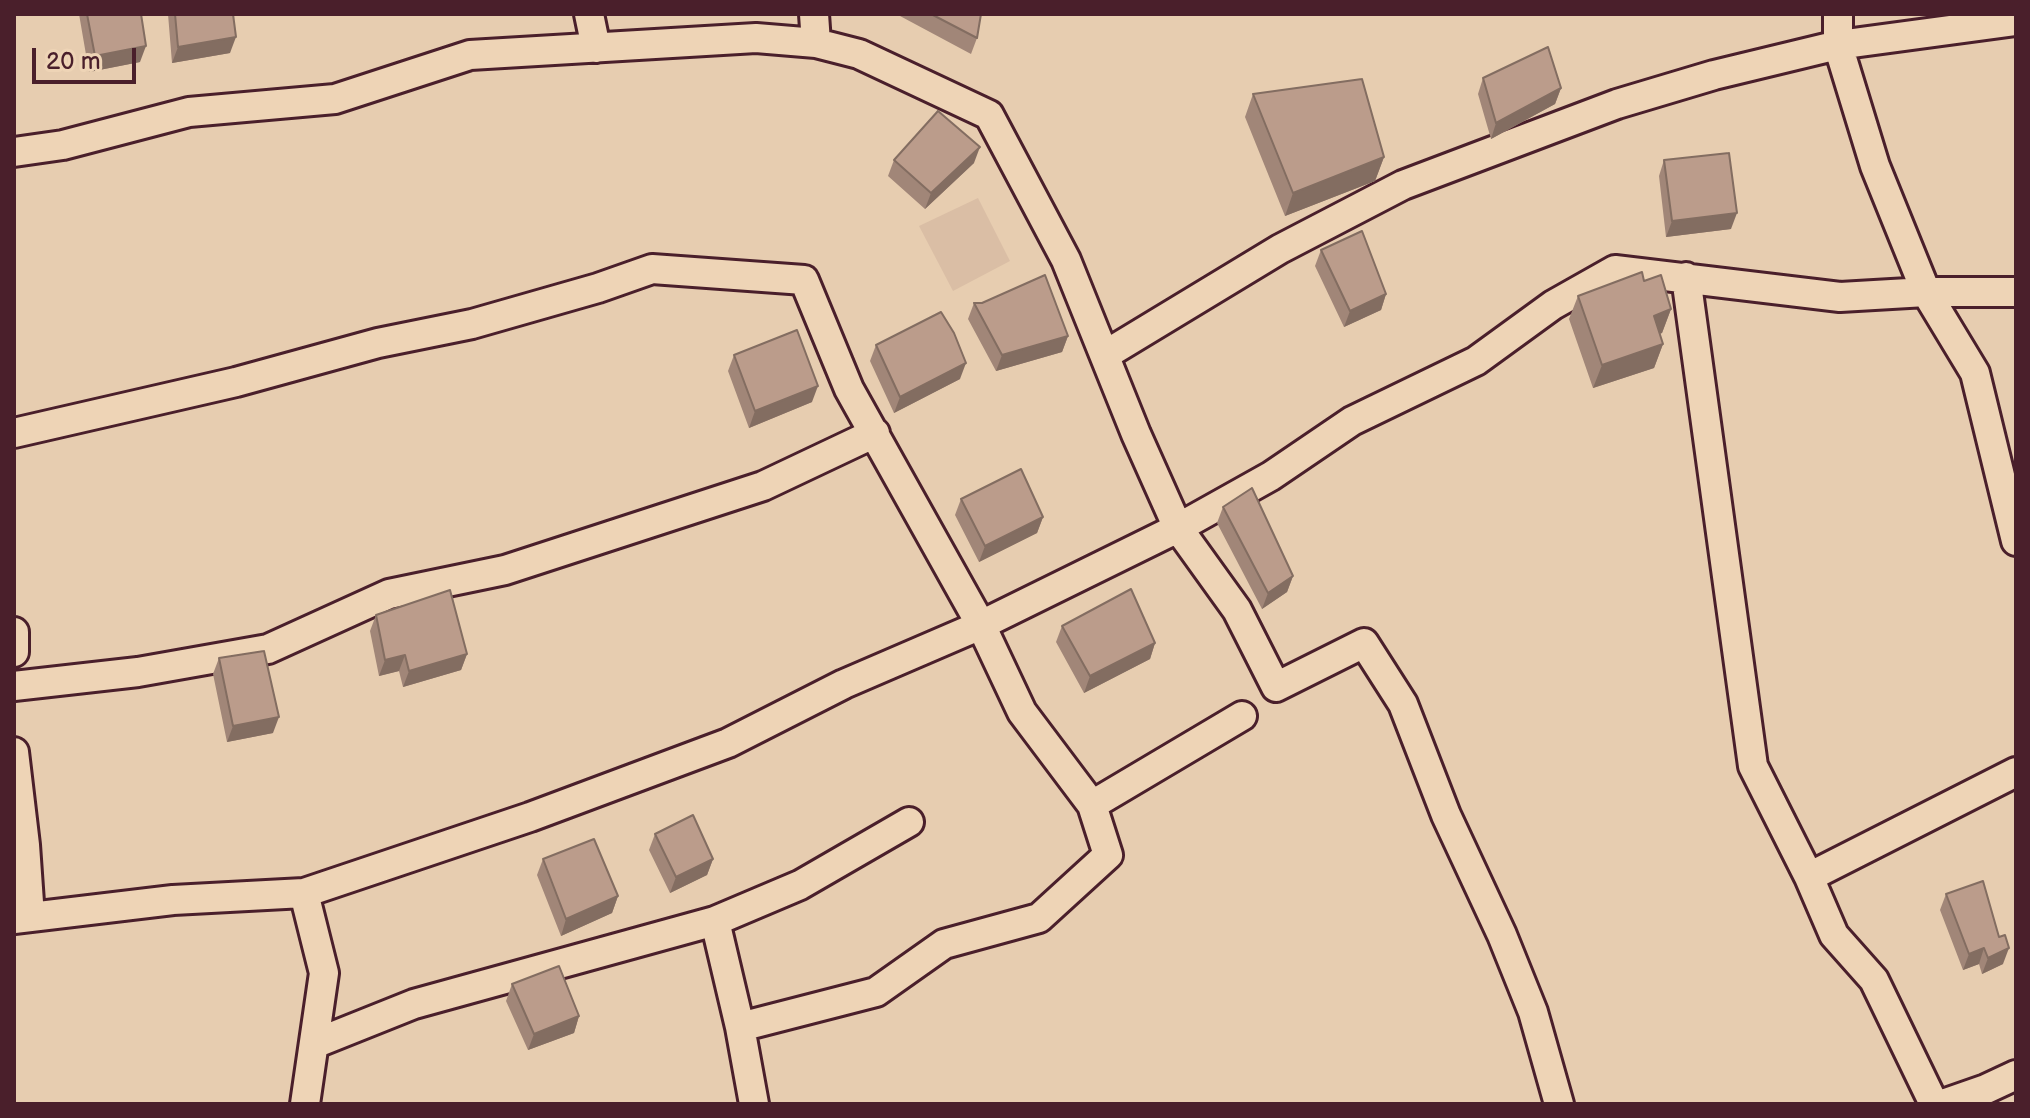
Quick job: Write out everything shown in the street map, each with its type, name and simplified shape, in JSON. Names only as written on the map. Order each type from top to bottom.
[{"type":"street","points":[[589,14],[596,48]]},
{"type":"street","points":[[814,14],[816,43]]},
{"type":"street","points":[[1838,14],[1838,45],[1875,166],[1926,292],[1975,373],[2016,541]]},
{"type":"street","points":[[1105,355],[1280,249],[1403,185],[1617,104],[1714,75],[1838,45],[2016,21]]},
{"type":"street","points":[[14,152],[63,145],[189,112],[335,99],[470,55],[756,38],[816,43],[859,54],[989,115],[1066,260],[1178,528],[1237,610],[1276,687],[1364,643],[1403,704],[1446,815],[1502,935],[1533,1012],[1559,1104]]},
{"type":"street","points":[[14,433],[236,382],[378,343],[472,324],[652,269],[804,280],[849,389],[981,625],[1022,712],[1092,805],[1108,855],[1039,918],[944,944],[876,992],[740,1027]]},
{"type":"street","points":[[14,752],[25,845],[22,918],[173,900],[304,893],[530,817],[728,743],[844,684],[981,625],[1178,528],[1271,476],[1352,421],[1476,361],[1553,305],[1615,270],[1840,297],[1926,292],[2016,292]]},
{"type":"street","points":[[1686,277],[1753,766],[1809,877],[1834,935],[1874,980],[1934,1104]]},
{"type":"street","points":[[14,686],[138,672],[268,649],[389,594],[505,570],[763,486],[875,433]]},
{"type":"street","points":[[14,632],[14,652]]},
{"type":"street","points":[[1092,805],[1242,716]]},
{"type":"street","points":[[1809,877],[2016,772]]},
{"type":"street","points":[[314,1044],[414,1004],[715,921],[800,885],[909,822]]},
{"type":"street","points":[[304,893],[324,973],[305,1104]]},
{"type":"street","points":[[715,921],[754,1104]]},
{"type":"street","points":[[1943,1104],[2016,1075]]},
{"type":"shaded area","points":[[978,198],[1010,261],[953,291],[919,226]]},
{"type":"building","points":[[87,14],[141,14],[146,46],[95,56]]},
{"type":"building","points":[[175,14],[233,14],[236,37],[178,47]]},
{"type":"building","points":[[931,14],[981,14],[977,38]]},
{"type":"building","points":[[1548,47],[1561,88],[1496,123],[1483,78]]},
{"type":"building","points":[[1362,79],[1384,157],[1293,193],[1253,94]]},
{"type":"building","points":[[938,111],[980,147],[931,193],[894,160]]},
{"type":"building","points":[[1729,153],[1737,213],[1672,221],[1664,160]]},
{"type":"building","points":[[1362,231],[1386,294],[1350,311],[1321,250]]},
{"type":"building","points":[[1642,272],[1644,281],[1661,275],[1671,309],[1654,316],[1663,344],[1602,365],[1578,296]]},
{"type":"building","points":[[1045,275],[1068,336],[1002,355],[974,303],[982,303]]},
{"type":"building","points":[[941,312],[954,333],[966,363],[900,397],[876,345]]},
{"type":"building","points":[[797,330],[818,386],[755,411],[734,355]]},
{"type":"building","points":[[1021,469],[1043,517],[985,546],[961,499]]},
{"type":"building","points":[[1252,488],[1293,576],[1268,593],[1223,507]]},
{"type":"building","points":[[1131,589],[1155,643],[1090,676],[1062,626]]},
{"type":"building","points":[[450,590],[467,654],[409,671],[405,655],[385,660],[376,615]]},
{"type":"building","points":[[264,651],[279,717],[233,726],[219,658]]},
{"type":"building","points":[[693,815],[713,859],[676,877],[655,834]]},
{"type":"building","points":[[594,839],[618,896],[566,919],[543,859]]},
{"type":"building","points":[[1983,881],[1999,937],[2005,935],[2009,948],[1988,958],[1984,948],[1969,954],[1946,894]]},
{"type":"building","points":[[559,966],[579,1016],[534,1034],[512,984]]}]
